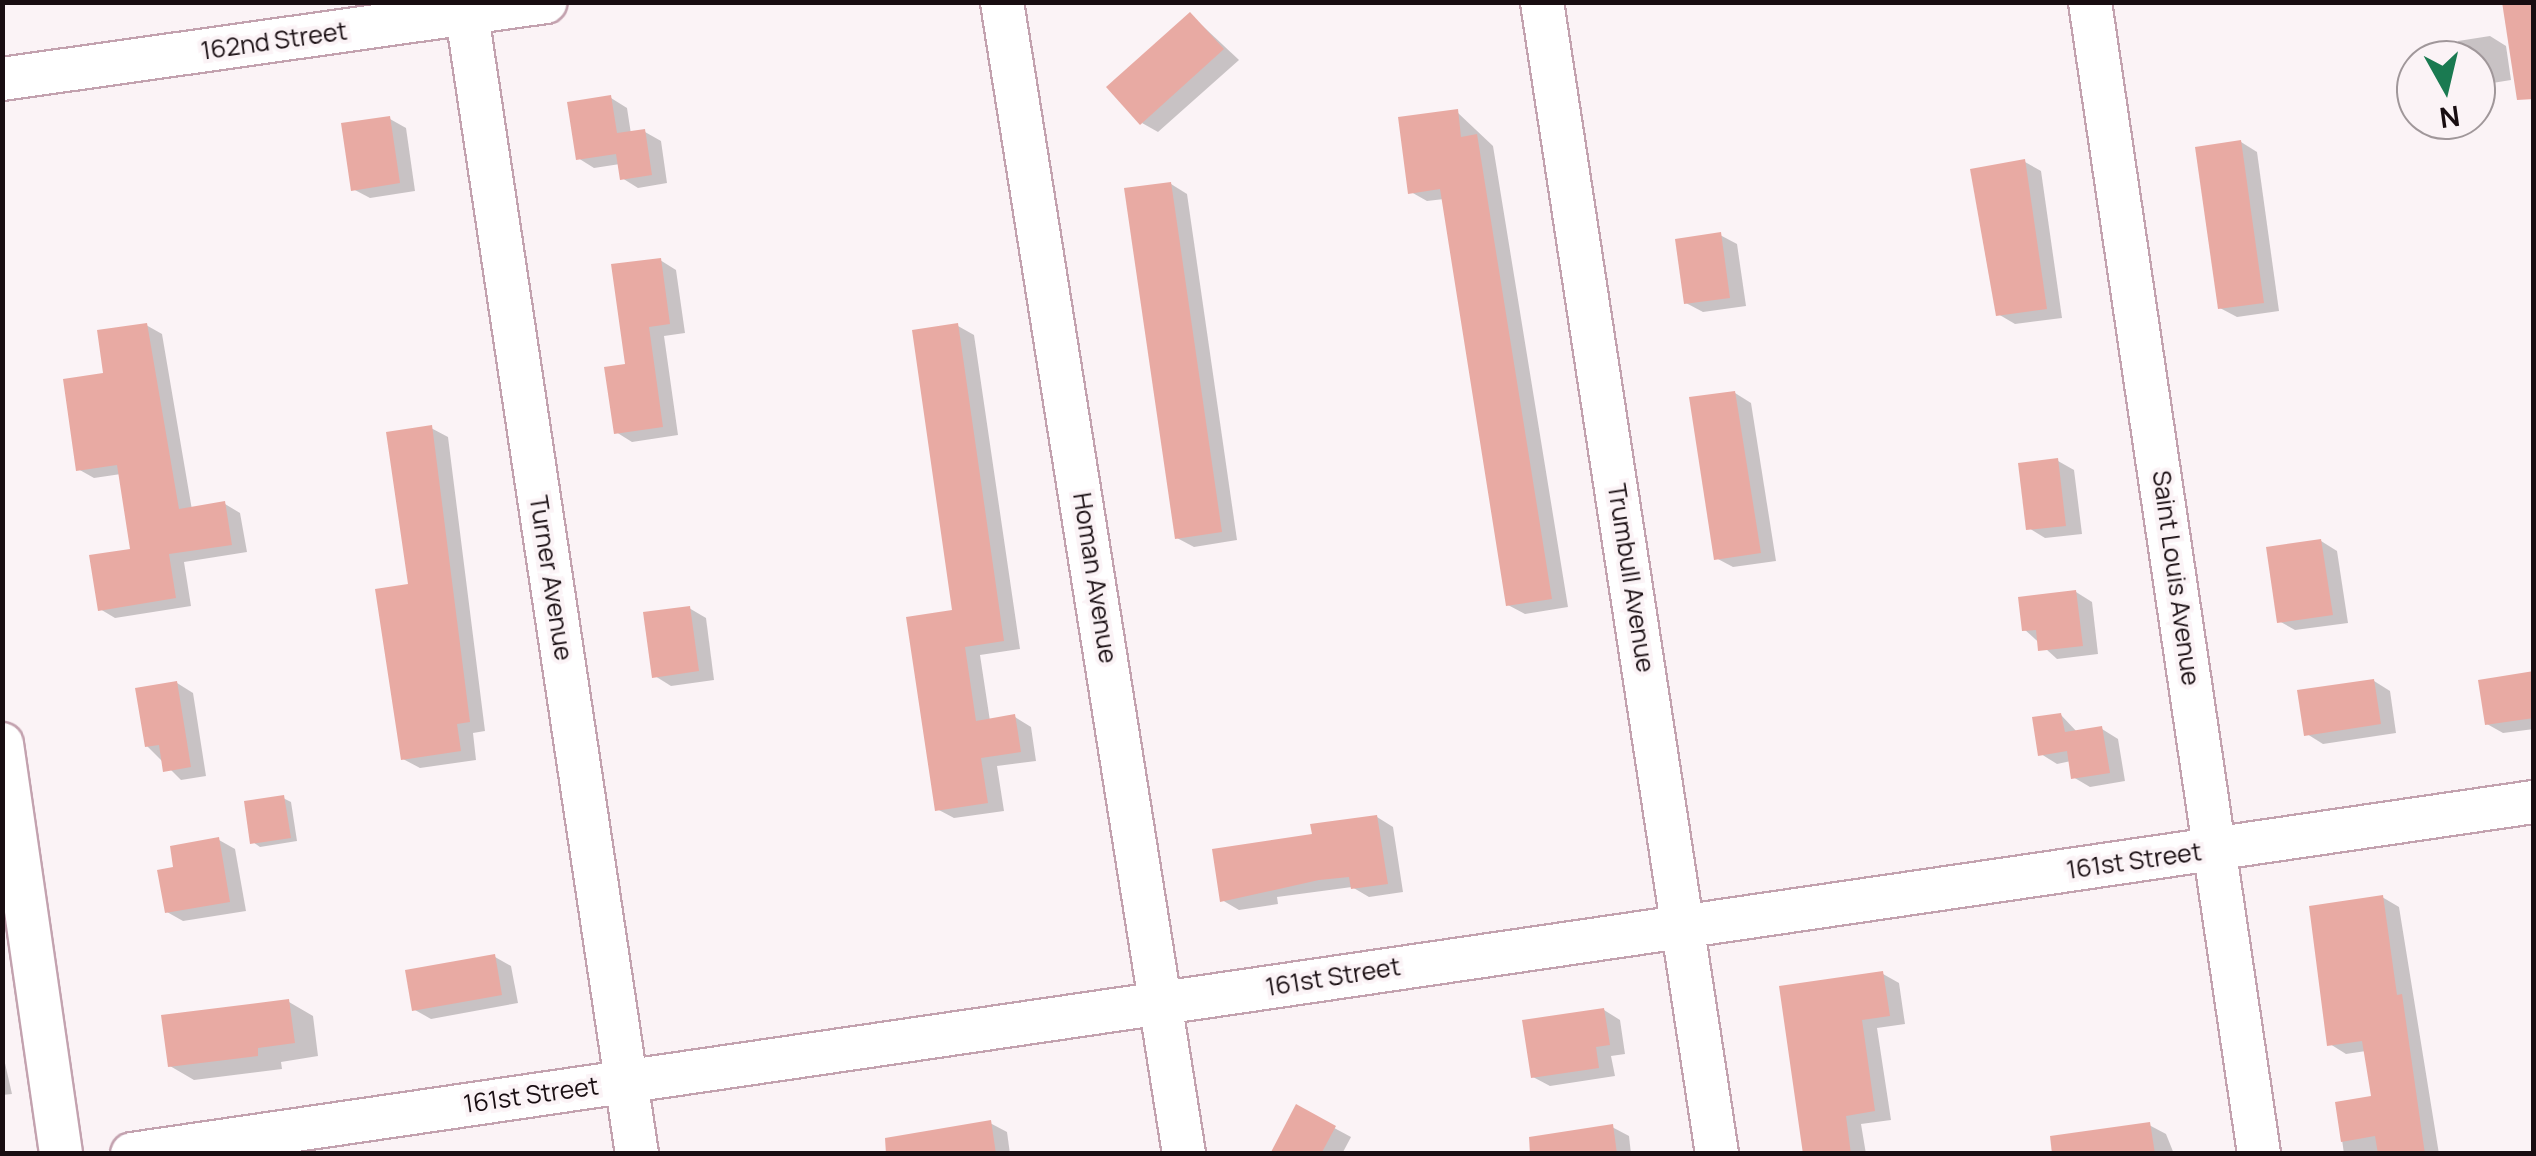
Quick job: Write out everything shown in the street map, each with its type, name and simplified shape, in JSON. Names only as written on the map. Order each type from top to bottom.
[{"type":"street","name":"162nd Street","points":[[2,79],[465,8],[546,2]]},
{"type":"street","name":"Homan Avenue","points":[[1002,2],[1184,1154]]},
{"type":"street","name":"Trumbull Avenue","points":[[1542,2],[1717,1154]]},
{"type":"street","name":"Saint Louis Avenue","points":[[2090,2],[2259,1154]]},
{"type":"street","name":"Turner Avenue","points":[[465,8],[637,1154]]},
{"type":"street","points":[[2,744],[61,1154]]},
{"type":"street","name":"161st Street","points":[[132,1154],[2534,802]]},
{"type":"building","points":[[2502,2],[2534,2],[2534,99],[2517,100]]},
{"type":"building","points":[[1190,12],[1224,49],[1140,125],[1106,87]]},
{"type":"building","points":[[611,95],[617,133],[645,129],[652,175],[620,180],[616,154],[576,160],[567,102]]},
{"type":"building","points":[[1458,109],[1461,137],[1477,134],[1552,599],[1506,606],[1440,189],[1408,194],[1398,117]]},
{"type":"building","points":[[390,116],[400,183],[351,191],[341,123]]},
{"type":"building","points":[[2241,140],[2264,303],[2218,309],[2195,147]]},
{"type":"building","points":[[2025,159],[2047,309],[1996,316],[1970,169]]},
{"type":"building","points":[[1171,182],[1222,532],[1175,539],[1124,188]]},
{"type":"building","points":[[1721,232],[1730,298],[1684,304],[1675,239]]},
{"type":"building","points":[[661,258],[670,324],[649,327],[663,427],[614,434],[604,367],[625,364],[611,264]]},
{"type":"building","points":[[147,323],[179,509],[225,501],[232,545],[169,554],[176,598],[98,611],[89,555],[130,549],[117,465],[76,471],[63,379],[103,373],[97,330]]},
{"type":"building","points":[[958,323],[1004,641],[965,647],[976,721],[1015,714],[1021,752],[981,758],[988,803],[935,811],[906,617],[952,610],[912,330]]},
{"type":"building","points":[[1735,391],[1761,553],[1714,560],[1689,397]]},
{"type":"building","points":[[432,425],[470,722],[457,724],[461,751],[401,760],[375,589],[408,584],[386,432]]},
{"type":"building","points":[[2058,458],[2066,526],[2026,530],[2018,463]]},
{"type":"building","points":[[2321,539],[2333,615],[2277,623],[2266,547]]},
{"type":"building","points":[[2076,590],[2083,646],[2038,651],[2036,630],[2022,631],[2018,597]]},
{"type":"building","points":[[690,606],[699,671],[652,678],[643,612]]},
{"type":"building","points":[[2534,671],[2534,718],[2485,725],[2478,680]]},
{"type":"building","points":[[2374,679],[2381,724],[2304,736],[2297,690]]},
{"type":"building","points":[[177,681],[191,767],[163,772],[159,745],[145,747],[135,688]]},
{"type":"building","points":[[2061,713],[2065,732],[2102,726],[2110,773],[2071,779],[2067,751],[2038,756],[2032,717]]},
{"type":"building","points":[[284,795],[291,838],[250,844],[244,801]]},
{"type":"building","points":[[1377,815],[1388,884],[1351,889],[1349,877],[1319,880],[1220,902],[1212,849],[1312,834],[1310,824]]},
{"type":"building","points":[[219,837],[230,902],[165,913],[157,870],[173,867],[170,846]]},
{"type":"building","points":[[2383,895],[2425,1154],[2378,1154],[2375,1136],[2341,1142],[2335,1102],[2371,1096],[2362,1041],[2327,1046],[2309,906]]},
{"type":"building","points":[[495,954],[502,995],[412,1011],[405,970]]},
{"type":"building","points":[[1883,971],[1890,1016],[1862,1020],[1875,1111],[1846,1116],[1851,1154],[1803,1154],[1779,986]]},
{"type":"building","points":[[289,999],[295,1043],[258,1048],[258,1056],[168,1067],[161,1015]]},
{"type":"building","points":[[1604,1008],[1610,1045],[1596,1047],[1599,1068],[1531,1078],[1522,1020]]},
{"type":"building","points":[[1296,1104],[1336,1126],[1321,1154],[1270,1154]]},
{"type":"building","points":[[991,1120],[996,1154],[886,1154],[885,1138]]},
{"type":"building","points":[[2150,1122],[2155,1154],[2052,1154],[2050,1136]]},
{"type":"building","points":[[1613,1124],[1617,1154],[1530,1154],[1529,1137]]}]
